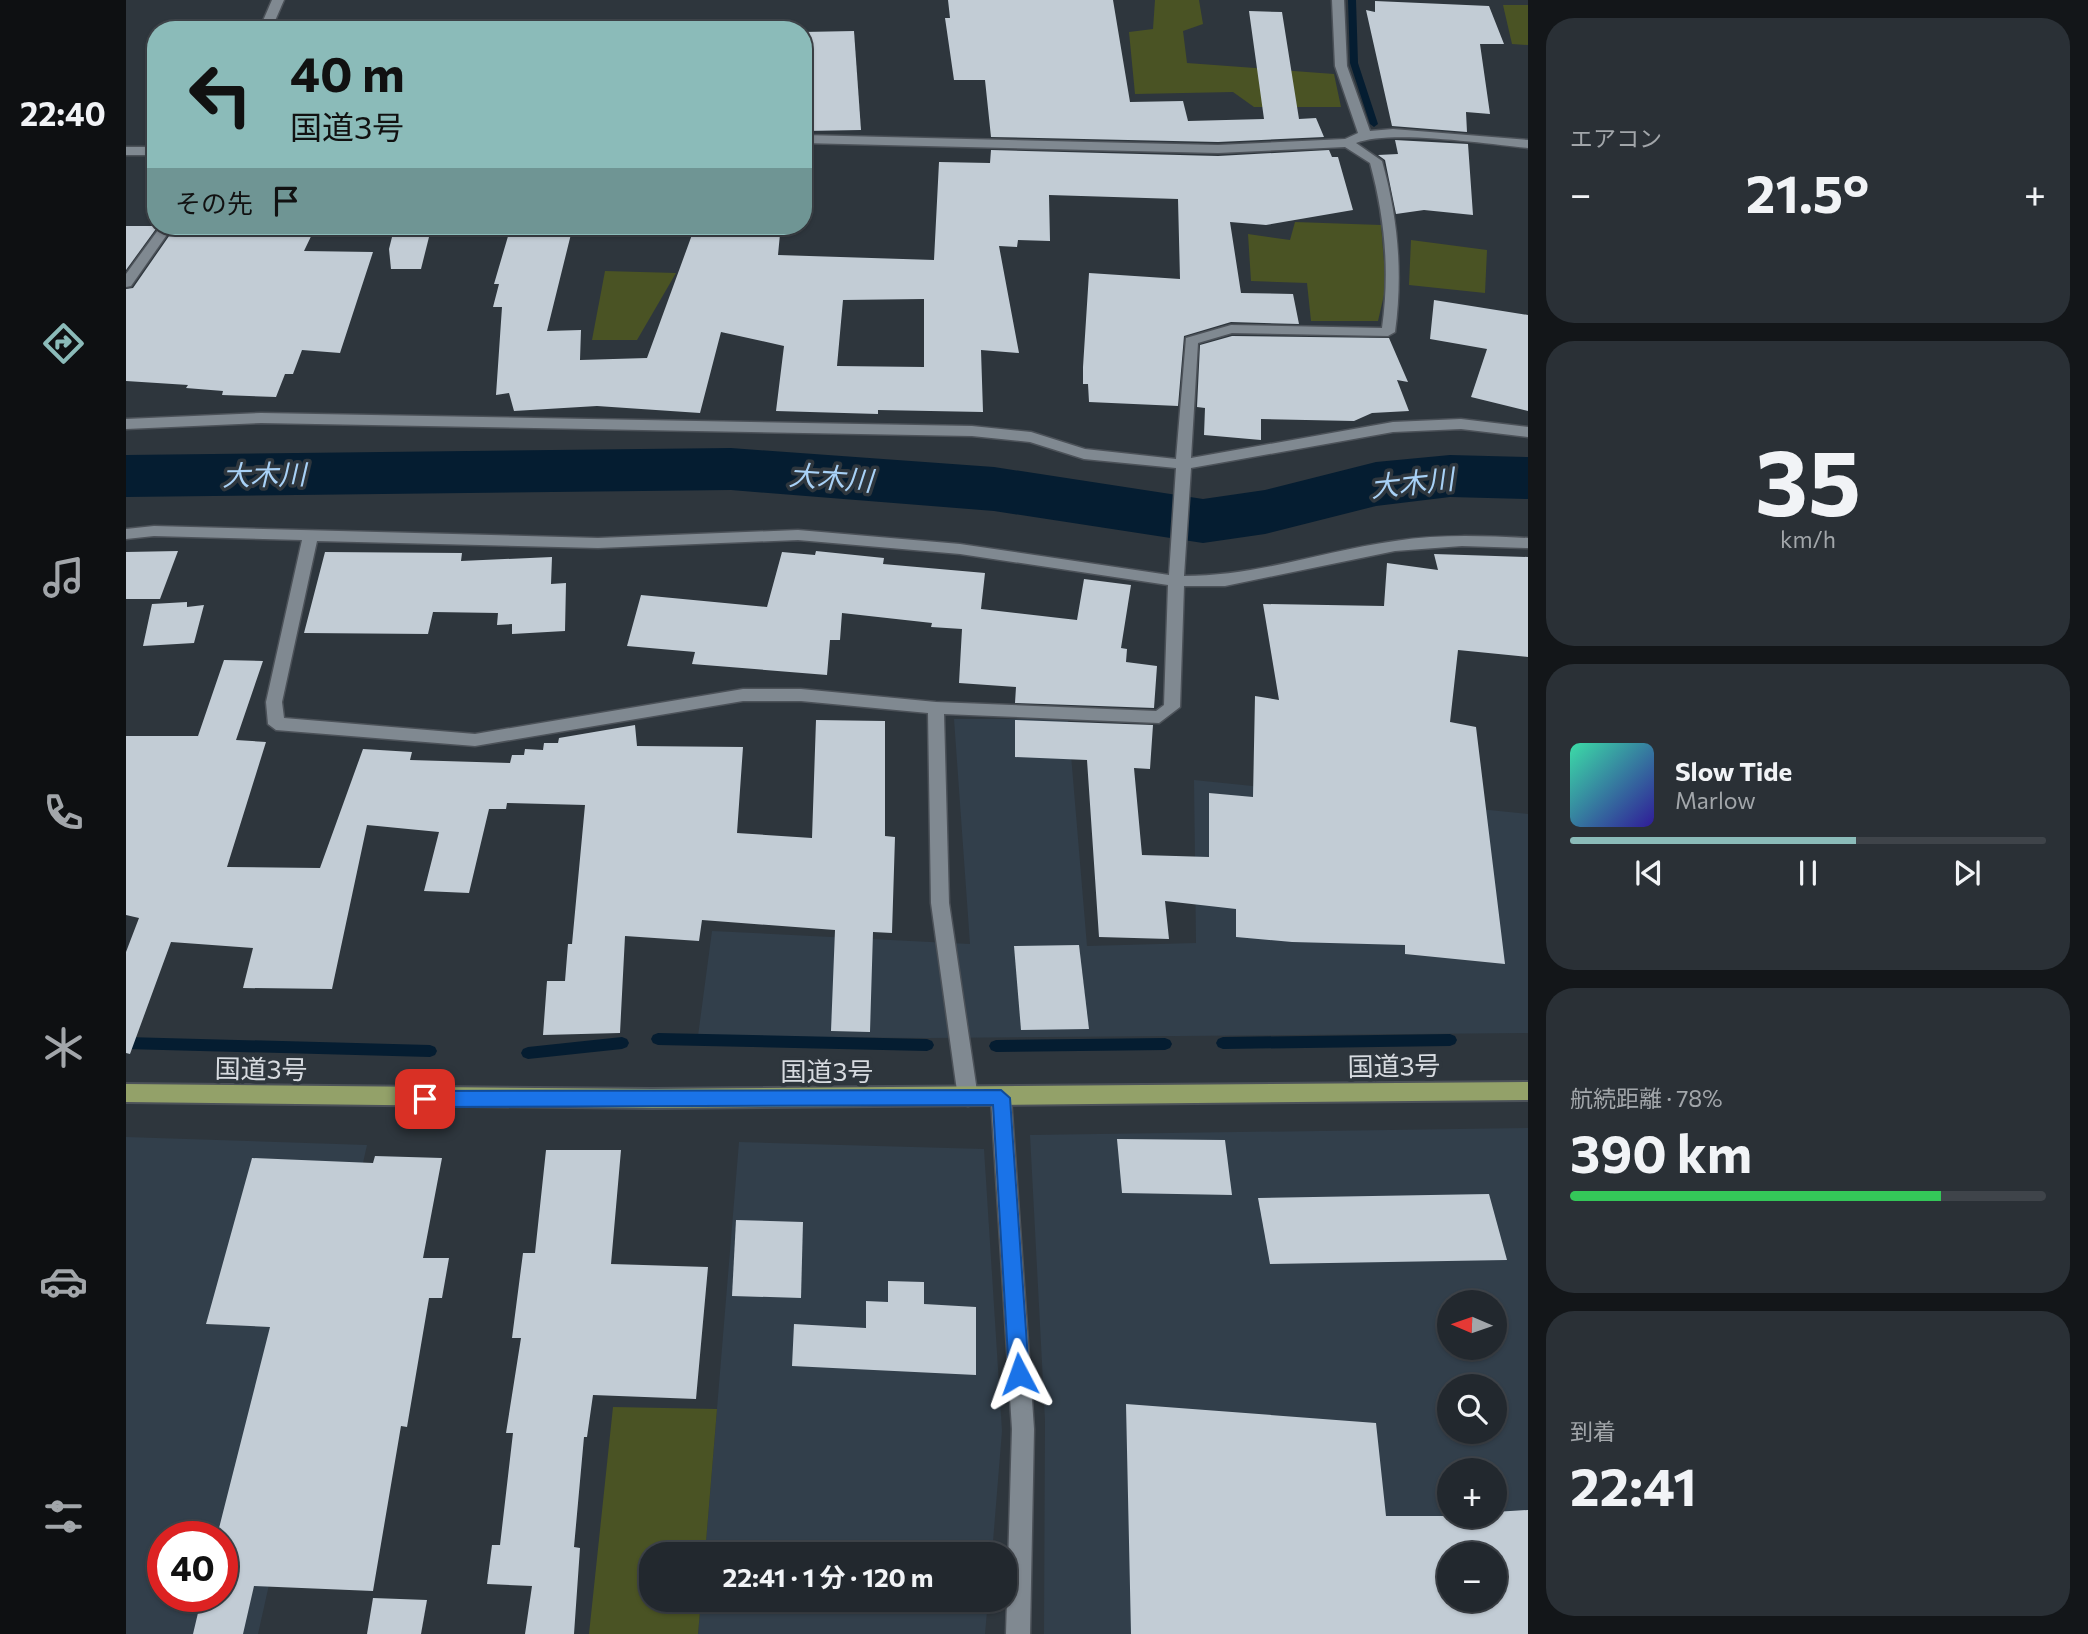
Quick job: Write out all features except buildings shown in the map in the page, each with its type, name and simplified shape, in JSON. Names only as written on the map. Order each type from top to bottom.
[{"type":"highway","name":"国道3号","points":[[126,1093],[397,1099],[1001,1098],[1528,1091]]},
{"type":"street","points":[[269,21],[278,0]]},
{"type":"street","points":[[1338,0],[1341,66],[1365,135]]},
{"type":"street","points":[[812,139],[1218,149],[1347,143],[1365,135],[1393,133],[1528,144]]},
{"type":"street","points":[[311,535],[274,702],[276,724],[475,740],[743,695],[801,695],[936,708],[1159,717],[1172,708],[1182,464],[1191,341],[1231,329],[1388,332],[1395,288],[1390,208],[1376,161],[1347,143]]},
{"type":"street","points":[[126,151],[147,151]]},
{"type":"street","points":[[126,283],[161,235]]},
{"type":"street","points":[[126,424],[261,418],[972,431],[1031,438],[1084,454],[1182,464],[1258,453],[1393,427],[1461,424],[1528,432]]},
{"type":"street","points":[[126,534],[154,531],[598,543],[798,534],[960,549],[1176,581],[1225,581],[1395,546],[1462,541],[1528,543]]},
{"type":"street","points":[[936,708],[940,903],[968,1098]]},
{"type":"street","points":[[1001,1098],[1023,1429],[1018,1634]]},
{"type":"shaded area","points":[[954,719],[1068,719],[1087,946],[1196,943],[1194,780],[1528,814],[1528,1033],[927,1038],[698,1036],[712,931],[970,944]]},
{"type":"shaded area","points":[[1528,1128],[1528,1634],[1044,1634],[1045,1420],[1030,1135]]},
{"type":"shaded area","points":[[126,1137],[367,1145],[258,1634],[126,1634]]},
{"type":"shaded area","points":[[739,1142],[984,1149],[1002,1431],[993,1542],[706,1542]]},
{"type":"shaded area","points":[[700,1612],[987,1612],[985,1634],[698,1634]]},
{"type":"green space","points":[[1155,0],[1199,0],[1203,24],[1183,31],[1187,63],[1334,74],[1341,107],[1254,107],[1233,92],[1135,94],[1129,32],[1153,29]]},
{"type":"green space","points":[[1503,5],[1528,5],[1528,45],[1512,44]]},
{"type":"green space","points":[[1295,222],[1381,225],[1386,286],[1378,321],[1311,321],[1307,283],[1251,281],[1248,234],[1290,240]]},
{"type":"green space","points":[[1411,240],[1487,250],[1485,293],[1409,285]]},
{"type":"green space","points":[[605,271],[676,273],[637,340],[592,340]]},
{"type":"green space","points":[[613,1407],[717,1409],[706,1542],[639,1542],[639,1612],[700,1612],[698,1634],[589,1634]]},
{"type":"waterway","points":[[1352,0],[1354,63],[1374,124]]},
{"type":"waterway","name":"大木川","points":[[126,476],[731,469],[994,489],[1203,521],[1265,512],[1376,484],[1450,476],[1528,478]]},
{"type":"waterway","points":[[658,1039],[927,1045]]},
{"type":"waterway","points":[[1223,1043],[1450,1040]]},
{"type":"waterway","points":[[126,1043],[430,1051]]},
{"type":"waterway","points":[[528,1053],[622,1043]]},
{"type":"waterway","points":[[996,1046],[1165,1044]]},
{"type":"route","points":[[425,1099],[1001,1098],[1019,1374]]}]
